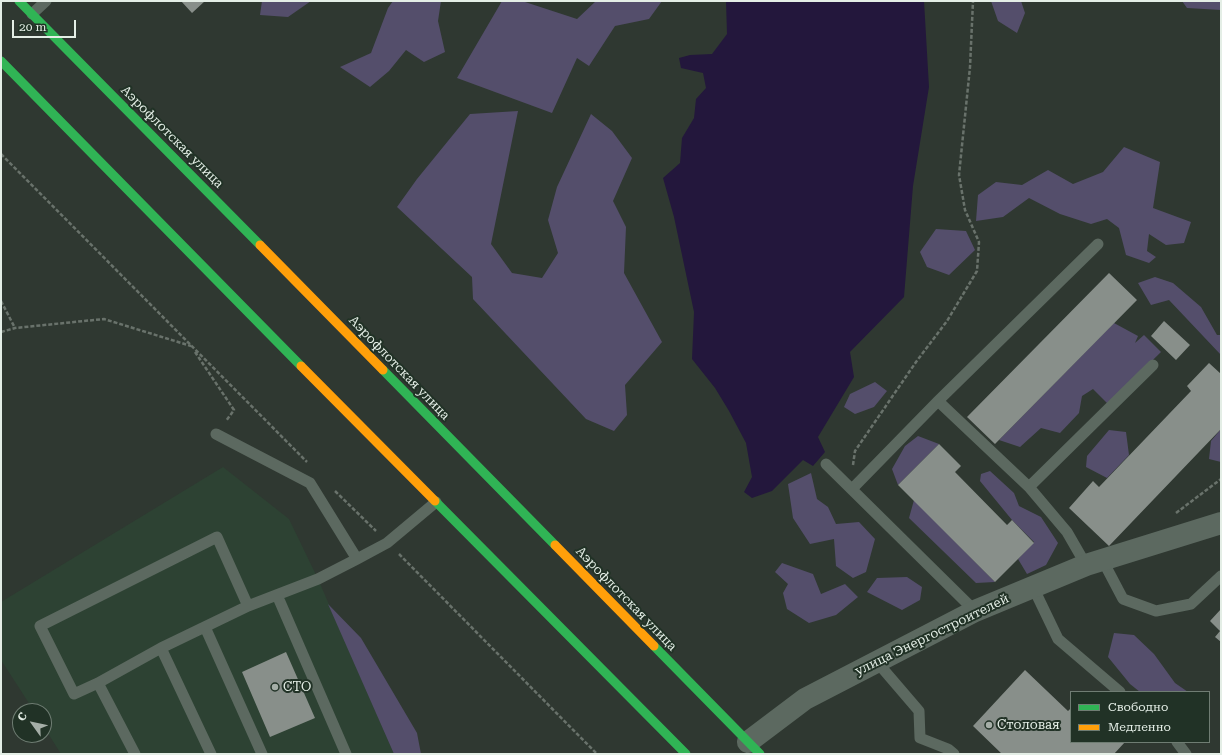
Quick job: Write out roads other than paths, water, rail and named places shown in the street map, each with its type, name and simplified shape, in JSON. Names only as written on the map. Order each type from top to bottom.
[{"type":"main road","name":"Аэрофлотская улица","points":[[19,1],[754,748]]},
{"type":"main road","points":[[1,61],[686,754]]},
{"type":"street","name":"улица Энергостроителей","points":[[754,748],[805,699],[975,611],[1095,563],[1221,523]]},
{"type":"lane","points":[[32,14],[46,1]]},
{"type":"lane","points":[[852,489],[938,401],[1098,244]]},
{"type":"lane","points":[[1028,487],[1154,365]]},
{"type":"lane","points":[[938,401],[1028,487],[1095,563],[1123,599],[1156,610],[1191,604],[1221,576]]},
{"type":"lane","points":[[216,434],[310,483],[357,559]]},
{"type":"lane","points":[[826,464],[975,611]]},
{"type":"lane","points":[[248,606],[217,537],[40,626],[74,694],[98,683],[161,648],[248,606],[318,580],[387,543],[436,502]]},
{"type":"lane","points":[[1034,587],[1058,639],[1119,691]]},
{"type":"lane","points":[[277,595],[346,754]]},
{"type":"lane","points":[[205,627],[262,754]]},
{"type":"lane","points":[[161,648],[211,754]]},
{"type":"lane","points":[[877,662],[919,711],[920,738],[948,749],[954,754]]},
{"type":"lane","points":[[98,683],[135,754]]},
{"type":"lane","points":[[1177,743],[1186,754]]},
{"type":"place","name":"СТО","points":[[275,687]]},
{"type":"place","name":"Столовая","points":[[989,725]]}]
